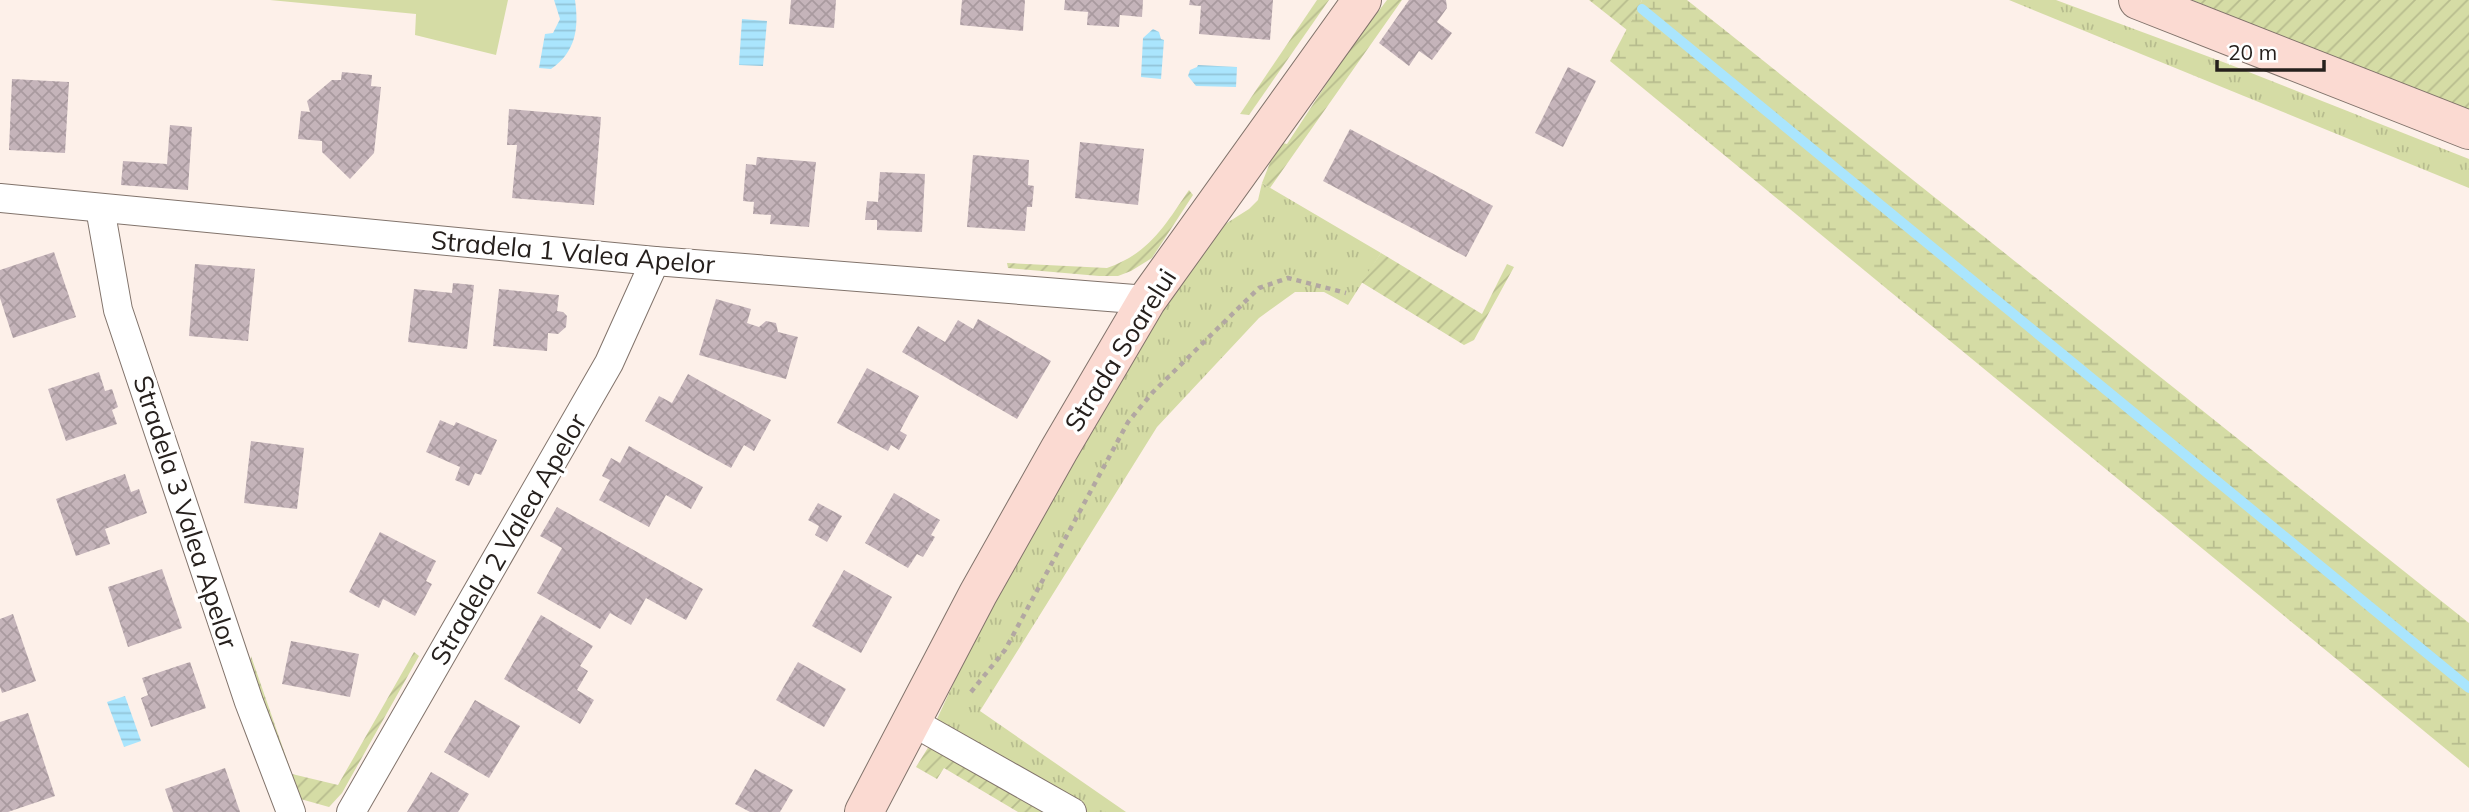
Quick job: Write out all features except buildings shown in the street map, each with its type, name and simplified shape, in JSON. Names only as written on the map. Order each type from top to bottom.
[{"type":"street","name":"Strada Soarelui","points":[[864,812],[1059,450],[1147,300],[1362,0]]},
{"type":"street","points":[[2138,0],[2469,130]]},
{"type":"street","name":"Stradela 1 Valea Apelor","points":[[0,198],[655,261],[1147,300]]},
{"type":"street","name":"Stradela 3 Valea Apelor","points":[[100,208],[118,310],[249,702],[291,812]]},
{"type":"street","name":"Stradela 2 Valea Apelor","points":[[351,812],[609,363],[655,261]]},
{"type":"street","points":[[911,721],[1072,812]]},
{"type":"path","points":[[969,695],[1005,650],[1128,422],[1153,392],[1259,288],[1288,278],[1346,293]]},
{"type":"green space","points":[[270,0],[508,0],[496,55],[415,35],[416,14]]},
{"type":"green space","points":[[1317,0],[1329,0],[1249,115],[1240,114]]},
{"type":"green space","points":[[1387,0],[1402,0],[1270,188],[1262,183],[1278,142],[1287,144],[1346,54]]},
{"type":"green space","points":[[1589,0],[1642,0],[1627,30]]},
{"type":"green space","points":[[1642,0],[1687,0],[2469,623],[2469,768],[1610,61]]},
{"type":"green space","points":[[2009,0],[2056,0],[2231,65],[2469,159],[2469,188]]},
{"type":"green space","points":[[2192,0],[2469,0],[2469,112]]},
{"type":"green space","points":[[1262,183],[1381,253],[1348,305],[1324,292],[1295,292],[1259,318],[1157,427],[980,711],[1126,812],[1086,812],[955,738],[937,719],[989,607],[1136,343],[1211,233],[1249,209],[1258,200]]},
{"type":"green space","points":[[1189,190],[1193,195],[1152,258],[1131,271],[1118,276],[1099,276],[1008,268],[1007,263],[1107,268],[1122,262],[1155,237]]},
{"type":"green space","points":[[1381,253],[1482,314],[1507,264],[1514,267],[1474,340],[1464,345],[1361,282]]},
{"type":"green space","points":[[414,652],[419,656],[342,793],[329,807],[297,798],[250,665],[251,656],[292,774],[338,785]]},
{"type":"green space","points":[[929,746],[1050,812],[1018,812],[944,768],[937,779],[916,767]]},
{"type":"water","points":[[554,0],[575,0],[576,30],[566,55],[551,69],[539,68],[545,34],[553,33],[560,19]]},
{"type":"water","points":[[742,19],[767,21],[763,66],[739,65]]},
{"type":"water","points":[[1153,29],[1159,32],[1164,40],[1161,79],[1141,77],[1143,38]]},
{"type":"water","points":[[1198,65],[1237,67],[1236,87],[1196,86],[1188,76],[1190,70]]},
{"type":"water","points":[[125,696],[141,741],[124,747],[107,702]]},
{"type":"waterway","points":[[1642,9],[2469,688]]}]
